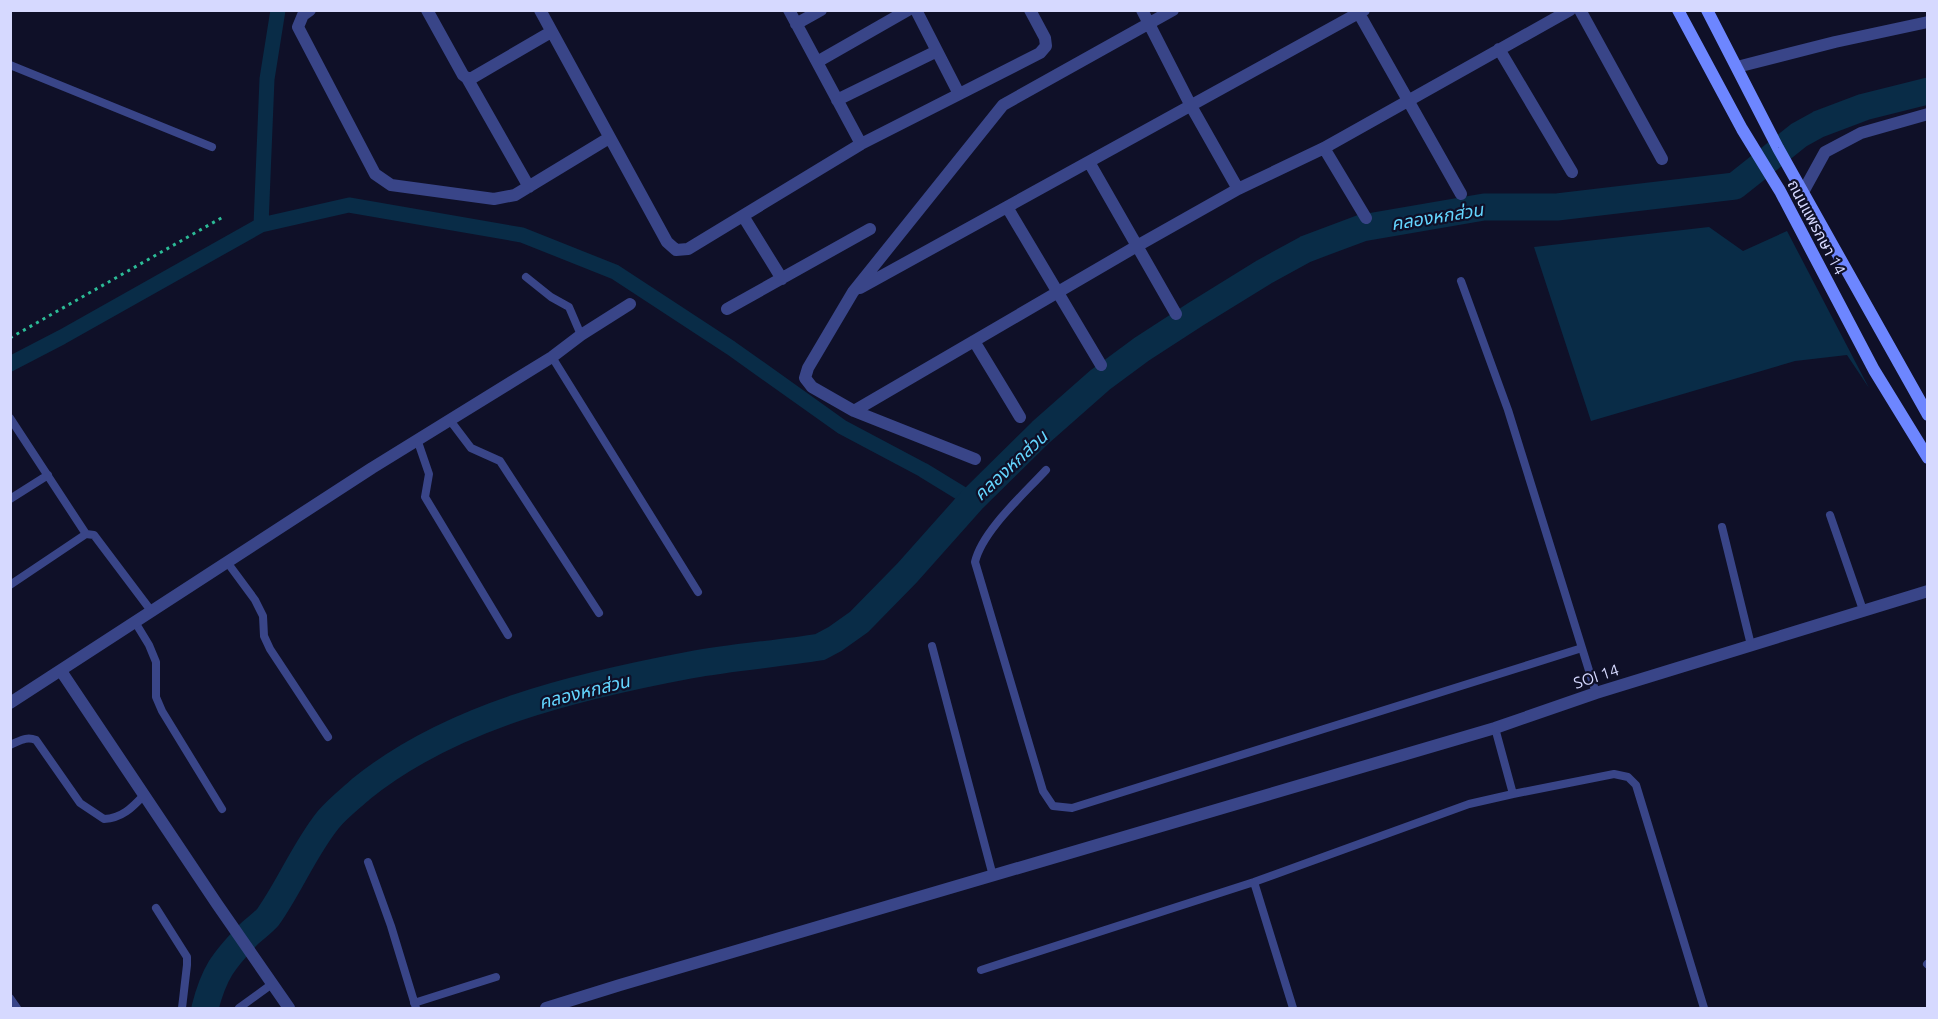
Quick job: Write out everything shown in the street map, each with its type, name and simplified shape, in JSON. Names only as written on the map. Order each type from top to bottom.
[{"type":"main road","name":"ถนนแพรกษา 14","points":[[1678,10],[1742,129],[1780,191],[1874,370],[1928,458]]},
{"type":"main road","name":"ถนนแพรกษา 14","points":[[1707,10],[1796,180],[1928,415]]},
{"type":"street","points":[[310,10],[303,15],[298,27],[375,174],[391,185],[494,199],[516,195],[609,138]]},
{"type":"street","points":[[427,10],[529,187]]},
{"type":"street","points":[[540,10],[667,242],[676,250],[688,249],[861,144],[1040,53],[1046,46],[1045,38],[1030,10]]},
{"type":"street","points":[[789,10],[861,144]]},
{"type":"street","points":[[796,24],[820,10]]},
{"type":"street","points":[[817,62],[908,10]]},
{"type":"street","points":[[916,10],[960,94]]},
{"type":"street","points":[[1142,10],[1191,106],[1238,189]]},
{"type":"street","points":[[975,459],[854,411],[812,387],[805,378],[808,368],[854,292],[1003,105],[1173,10]]},
{"type":"street","points":[[854,411],[1238,189],[1324,148],[1570,10]]},
{"type":"street","points":[[1580,10],[1662,159]]},
{"type":"street","points":[[854,292],[1360,11],[1461,194]]},
{"type":"street","points":[[1737,67],[1928,21]]},
{"type":"street","points":[[468,78],[472,78],[551,32]]},
{"type":"street","points":[[1499,50],[1572,172]]},
{"type":"street","points":[[837,100],[937,51]]},
{"type":"street","points":[[1803,192],[1825,152],[1861,133],[1928,114]]},
{"type":"street","points":[[1324,148],[1366,219]]},
{"type":"street","points":[[1089,162],[1176,314]]},
{"type":"street","points":[[1007,207],[1101,365]]},
{"type":"street","points":[[743,216],[782,279]]},
{"type":"street","points":[[727,309],[870,229]]},
{"type":"street","points":[[10,703],[449,419],[552,357],[581,335],[630,304]]},
{"type":"street","points":[[974,341],[1020,417]]},
{"type":"street","name":"SOI 14","points":[[546,1008],[1495,728],[1596,693],[1928,591]]},
{"type":"street","points":[[61,671],[269,981],[290,1008]]},
{"type":"lane","points":[[10,65],[212,147]]},
{"type":"lane","points":[[526,277],[551,297],[569,307],[581,335]]},
{"type":"lane","points":[[1461,281],[1508,410],[1596,693]]},
{"type":"lane","points":[[552,357],[698,592]]},
{"type":"lane","points":[[10,418],[86,534]]},
{"type":"lane","points":[[449,419],[471,448],[500,461],[599,614]]},
{"type":"lane","points":[[417,440],[429,474],[425,497],[508,635]]},
{"type":"lane","points":[[1046,470],[986,536],[977,550],[975,562],[1043,791],[1053,806],[1072,808],[1582,648]]},
{"type":"lane","points":[[10,499],[48,475]]},
{"type":"lane","points":[[1830,515],[1863,610]]},
{"type":"lane","points":[[1722,527],[1750,645]]},
{"type":"lane","points":[[10,585],[86,534],[94,535],[152,612]]},
{"type":"lane","points":[[227,562],[255,600],[263,616],[264,636],[270,649],[328,737]]},
{"type":"lane","points":[[135,622],[156,662],[156,697],[162,711],[222,809]]},
{"type":"lane","points":[[933,646],[993,876]]},
{"type":"lane","points":[[1495,728],[1513,794]]},
{"type":"lane","points":[[10,745],[25,738],[36,740],[80,803],[104,819],[120,816],[144,795]]},
{"type":"lane","points":[[981,970],[1254,882],[1469,804],[1614,774],[1628,777],[1636,785],[1704,1008]]},
{"type":"lane","points":[[368,862],[391,926],[415,1006],[496,977]]},
{"type":"lane","points":[[1254,882],[1293,1008]]},
{"type":"lane","points":[[156,908],[187,957],[182,1008]]},
{"type":"lane","points":[[239,1008],[269,981]]},
{"type":"lane","points":[[10,998],[17,1008]]},
{"type":"path","points":[[10,338],[223,217]]},
{"type":"water","points":[[1709,227],[1743,251],[1787,231],[1869,388],[1847,355],[1795,361],[1591,421],[1534,247]]},
{"type":"waterway","points":[[261,225],[267,79],[278,10]]},
{"type":"waterway","name":"คลองหกส่วน","points":[[205,1008],[220,968],[239,944],[268,917],[328,820],[361,789],[396,764],[475,723],[560,694],[690,665],[820,647],[835,639],[859,622],[907,573],[972,500],[1041,432],[1100,380],[1196,314],[1306,249],[1362,228],[1484,207],[1557,207],[1735,186],[1799,135],[1819,124],[1864,107],[1928,91]]},
{"type":"waterway","points":[[10,364],[261,225],[349,205],[522,235],[615,272],[731,348],[842,427],[923,470],[972,500]]}]
